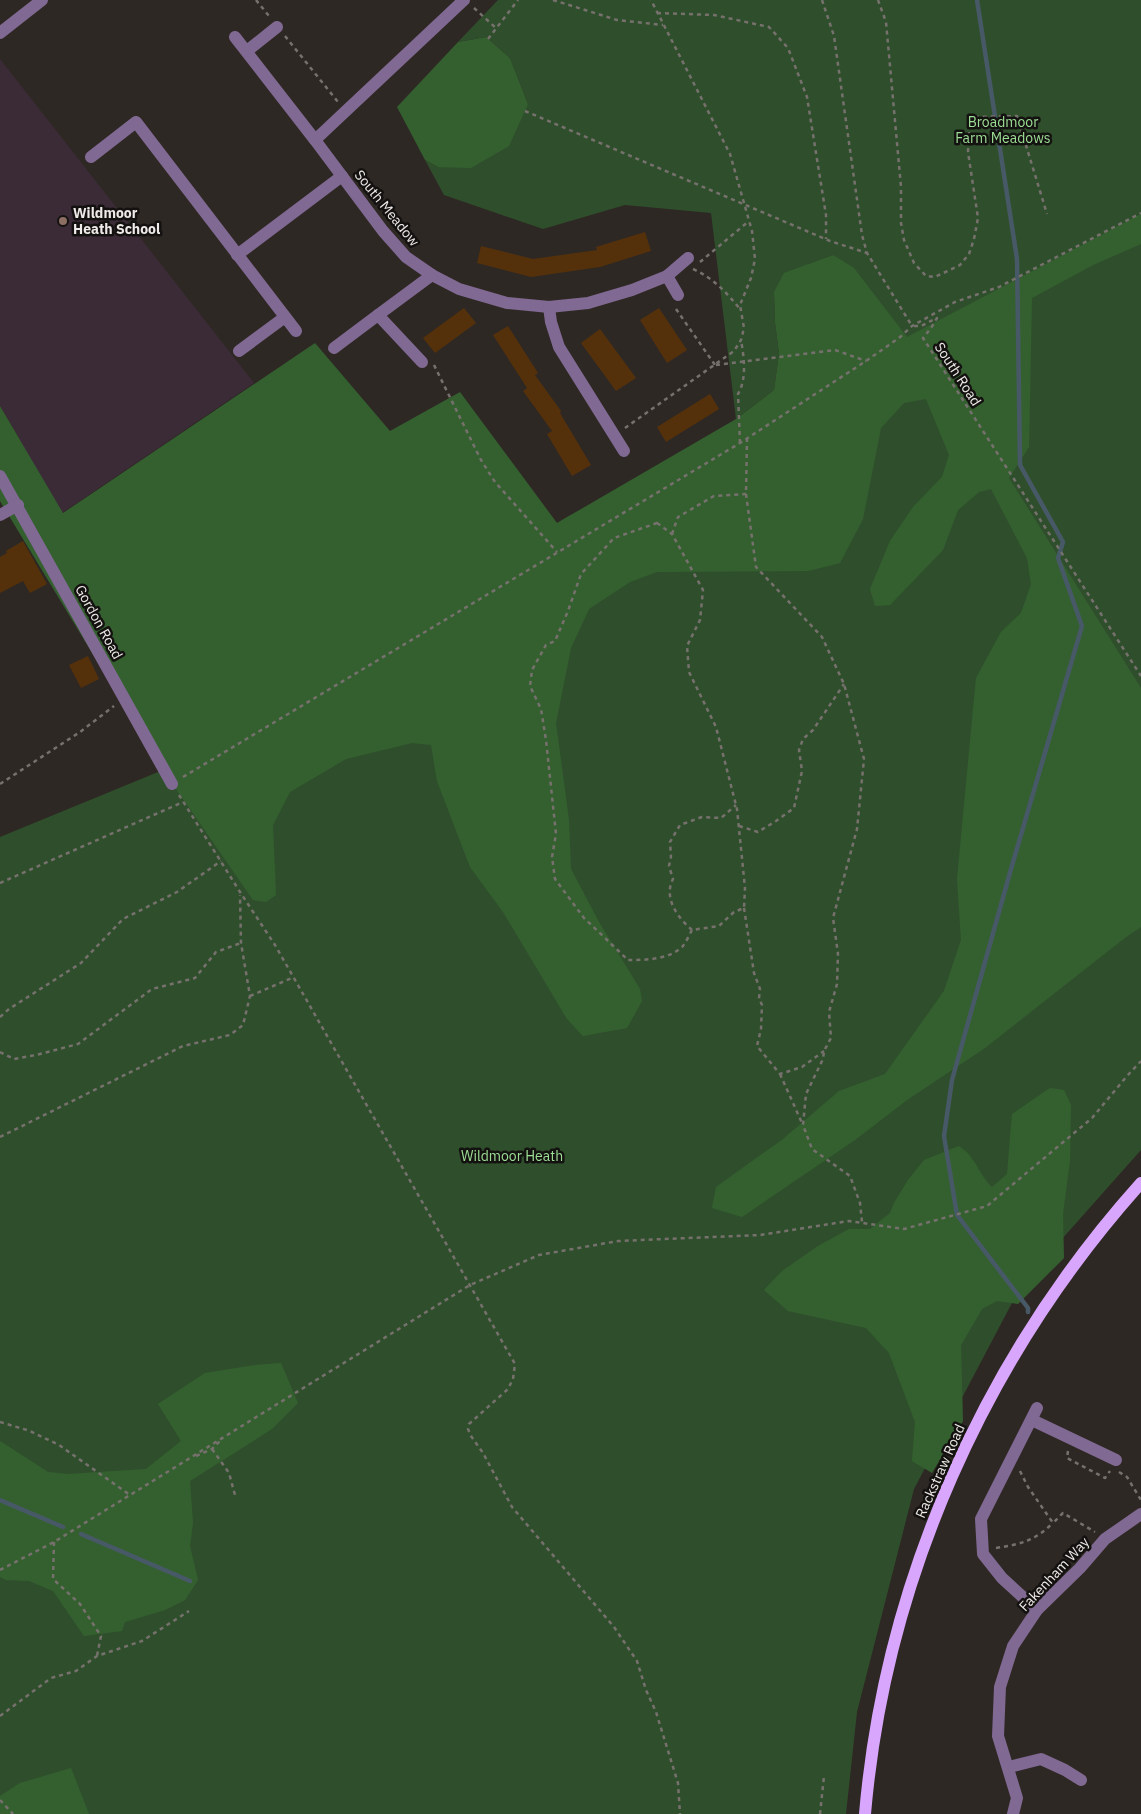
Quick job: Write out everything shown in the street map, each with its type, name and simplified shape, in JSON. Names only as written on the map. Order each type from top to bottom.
[{"type":"main road","name":"Rackstraw Road","points":[[865,1814],[875,1731],[881,1696],[894,1643],[913,1576],[950,1482],[986,1405],[1041,1311],[1109,1221],[1141,1183]]},
{"type":"street","points":[[0,33],[42,0]]},
{"type":"street","points":[[315,140],[346,113],[450,5],[468,3]]},
{"type":"street","points":[[247,51],[277,27]]},
{"type":"street","name":"South Meadow","points":[[235,36],[383,231],[406,257],[459,289],[507,303],[549,307],[588,303],[632,290],[667,276],[688,258]]},
{"type":"street","points":[[91,157],[136,122],[296,331]]},
{"type":"street","name":"South Meadow","points":[[237,255],[342,176]]},
{"type":"street","points":[[334,348],[432,274]]},
{"type":"street","points":[[667,276],[678,295]]},
{"type":"street","points":[[549,307],[551,322],[559,347],[624,451]]},
{"type":"street","points":[[378,315],[427,361]]},
{"type":"street","points":[[239,351],[285,317]]},
{"type":"street","name":"Gordon Road","points":[[0,476],[18,505],[172,784]]},
{"type":"street","points":[[0,516],[18,505]]},
{"type":"street","points":[[1037,1610],[1002,1578],[983,1554],[981,1519],[1034,1414],[1116,1460]]},
{"type":"street","name":"Fakenham Way","points":[[1013,1814],[1017,1798],[998,1736],[1000,1687],[1013,1646],[1037,1610],[1080,1568],[1106,1539],[1141,1514]]},
{"type":"street","points":[[1009,1767],[1041,1759],[1081,1780]]},
{"type":"path","points":[[256,0],[346,113]]},
{"type":"path","points":[[488,39],[518,0]]},
{"type":"path","points":[[553,0],[617,20],[663,25]]},
{"type":"path","points":[[614,436],[734,351],[741,340],[744,328],[740,305],[751,278],[754,259],[752,231],[730,154],[651,0]]},
{"type":"path","points":[[822,0],[834,36],[862,235],[867,253],[912,326]]},
{"type":"path","points":[[878,0],[886,22],[888,40],[901,187],[901,223],[904,240],[914,263],[926,276],[935,277],[952,270],[969,254],[978,218],[968,152],[970,117],[1017,116],[1047,214]]},
{"type":"path","points":[[468,3],[497,29]]},
{"type":"path","points":[[657,13],[714,15],[769,27],[788,48],[807,97],[826,215],[826,239]]},
{"type":"path","points":[[525,111],[826,239],[867,253]]},
{"type":"path","points":[[680,1814],[678,1783],[656,1712],[646,1690],[637,1661],[614,1627],[512,1507],[468,1428],[469,1424],[508,1389],[513,1379],[515,1364],[294,977],[172,784],[740,443],[866,361],[912,326],[955,302],[999,287],[1141,213]]},
{"type":"path","points":[[741,310],[720,286],[706,275],[692,269],[749,221]]},
{"type":"path","points":[[678,295],[670,302],[715,365]]},
{"type":"path","name":"South Road","points":[[912,326],[921,326],[937,318],[922,338],[1141,676]]},
{"type":"path","points":[[740,443],[738,394],[741,389],[745,361],[741,340]]},
{"type":"path","points":[[715,365],[834,350],[866,361]]},
{"type":"path","points":[[427,361],[495,482],[557,552]]},
{"type":"path","points":[[747,438],[746,494],[756,567],[822,637],[844,684],[864,759],[857,828],[833,918],[838,954],[837,984],[829,1012],[832,1038],[824,1051],[802,1067],[780,1074]]},
{"type":"path","points":[[672,534],[678,517],[714,496],[746,494]]},
{"type":"path","points":[[692,930],[682,947],[669,954],[652,960],[628,960],[584,918],[555,879],[552,857],[556,834],[546,740],[541,709],[530,686],[532,670],[546,645],[555,641],[581,574],[614,538],[657,523],[672,534],[704,590],[700,620],[687,646],[689,672],[716,727],[736,805],[745,888],[744,908],[754,973],[760,989],[759,998],[762,1005],[761,1029],[757,1046],[780,1074],[812,1150],[850,1176],[860,1203],[862,1223]]},
{"type":"path","points":[[739,826],[758,832],[794,808],[802,771],[798,750],[803,739],[812,730],[844,684]]},
{"type":"path","points":[[0,784],[80,732],[124,698]]},
{"type":"path","points":[[0,883],[183,802]]},
{"type":"path","points":[[692,930],[681,920],[671,902],[669,886],[673,879],[669,866],[671,857],[670,842],[680,825],[702,817],[721,818],[736,805]]},
{"type":"path","points":[[0,1017],[9,1009],[81,963],[123,919],[177,892],[221,861]]},
{"type":"path","points":[[0,1137],[183,1046],[230,1035],[243,1024],[250,996],[241,943],[240,892]]},
{"type":"path","points":[[692,930],[719,926],[734,912],[744,908]]},
{"type":"path","points":[[0,1052],[14,1059],[78,1044],[152,989],[195,978],[216,952],[241,943]]},
{"type":"path","points":[[250,996],[294,977]]},
{"type":"path","points":[[803,1125],[806,1094],[823,1059],[824,1051]]},
{"type":"path","points":[[0,1570],[54,1542],[470,1285],[539,1255],[618,1241],[760,1235],[849,1221],[904,1229],[987,1206],[1092,1118],[1141,1061]]},
{"type":"path","points":[[0,1422],[30,1431],[59,1445],[130,1495]]},
{"type":"path","points":[[187,1460],[212,1449],[222,1438]]},
{"type":"path","points":[[212,1449],[229,1473],[235,1495]]},
{"type":"path","points":[[1013,1456],[1028,1487],[1054,1523]]},
{"type":"path","points":[[982,1550],[1015,1545],[1039,1536],[1063,1513],[1095,1533]]},
{"type":"path","points":[[54,1542],[53,1579],[80,1604],[101,1636],[97,1656]]},
{"type":"path","points":[[0,1716],[52,1678],[76,1671],[97,1656],[142,1641],[189,1611]]},
{"type":"path","points":[[820,1814],[824,1776]]},
{"type":"path","points":[[0,1800],[12,1814]]},
{"type":"shaded area","name":"Wildmoor Heath School","points":[[0,59],[254,383],[62,513],[0,406]]},
{"type":"green space","name":"Wildmoor Heath","points":[[498,0],[1141,0],[1141,1150],[1022,1284],[914,1489],[857,1712],[846,1814],[0,1814],[0,837],[163,770],[567,517],[906,337],[878,301],[833,255],[809,264],[774,292],[775,323],[779,353],[774,390],[736,419],[711,213],[625,205],[543,229],[444,195],[425,160],[438,167],[528,104],[510,58],[486,37],[458,42]]},
{"type":"green space","points":[[486,37],[510,58],[528,104],[509,146],[471,168],[438,167],[425,160],[397,107],[458,42]]},
{"type":"green space","points":[[1141,214],[1141,244],[1093,265],[1032,298],[1029,447],[1009,478],[1141,688],[1141,927],[985,1048],[907,1100],[855,1140],[742,1217],[712,1208],[716,1187],[783,1139],[839,1091],[885,1074],[944,991],[961,940],[957,879],[976,678],[1001,632],[1021,613],[1031,584],[1027,558],[991,489],[979,492],[958,510],[943,550],[890,605],[875,606],[870,589],[890,541],[913,507],[942,477],[949,455],[926,399],[904,403],[881,428],[863,519],[840,563],[808,571],[657,572],[630,582],[589,609],[571,648],[556,723],[569,820],[571,869],[599,922],[640,989],[642,1001],[627,1028],[583,1036],[567,1019],[503,912],[470,867],[437,781],[431,745],[412,743],[346,759],[290,792],[273,825],[276,895],[266,902],[253,900],[163,770],[0,501],[0,406],[63,513],[315,343],[390,431],[460,392],[557,523],[736,419],[774,390],[779,353],[775,323],[774,292],[784,273],[833,255],[854,268],[907,337]]},
{"type":"green space","points":[[1050,1088],[1064,1090],[1071,1105],[1070,1160],[1063,1214],[1064,1258],[1018,1304],[997,1301],[982,1309],[961,1345],[963,1421],[932,1473],[912,1461],[915,1422],[889,1353],[866,1328],[788,1311],[764,1290],[782,1271],[818,1246],[849,1229],[870,1229],[890,1213],[908,1180],[924,1160],[959,1146],[970,1155],[992,1187],[1007,1174],[1012,1114]]},
{"type":"green space","points":[[281,1363],[298,1403],[272,1429],[190,1481],[193,1523],[190,1546],[198,1580],[185,1600],[165,1610],[125,1622],[122,1631],[84,1636],[53,1591],[29,1581],[6,1580],[0,1577],[0,1441],[48,1472],[68,1474],[146,1469],[181,1441],[158,1404],[205,1373]]},
{"type":"green space","points":[[71,1768],[89,1814],[0,1814],[0,1796],[20,1783]]},
{"type":"building","points":[[645,232],[651,251],[600,267],[531,277],[477,263],[481,246],[533,259],[597,250],[596,247]]},
{"type":"building","points":[[464,308],[476,323],[435,353],[423,338]]},
{"type":"building","points":[[659,308],[687,350],[667,363],[640,320]]},
{"type":"building","points":[[508,326],[538,373],[535,375],[561,411],[560,413],[591,465],[572,476],[547,434],[552,431],[523,391],[527,388],[493,335]]},
{"type":"building","points":[[600,329],[636,378],[616,391],[581,343]]},
{"type":"building","points":[[710,394],[719,409],[666,442],[657,427]]},
{"type":"building","points":[[23,541],[47,584],[30,593],[23,581],[0,593],[0,557]]},
{"type":"building","points":[[88,656],[99,679],[81,688],[69,665]]},
{"type":"waterway","points":[[977,0],[1017,259],[1020,465],[1063,542],[1058,558],[1082,626],[952,1080],[944,1136],[957,1215],[1028,1308],[1028,1312]]},
{"type":"waterway","points":[[0,1500],[63,1527]]},
{"type":"waterway","points":[[81,1534],[190,1581]]},
{"type":"place","name":"Wildmoor Heath School","points":[[63,221]]},
{"type":"park label","name":"Broadmoor Farm Meadows","points":[[1003,130]]}]
